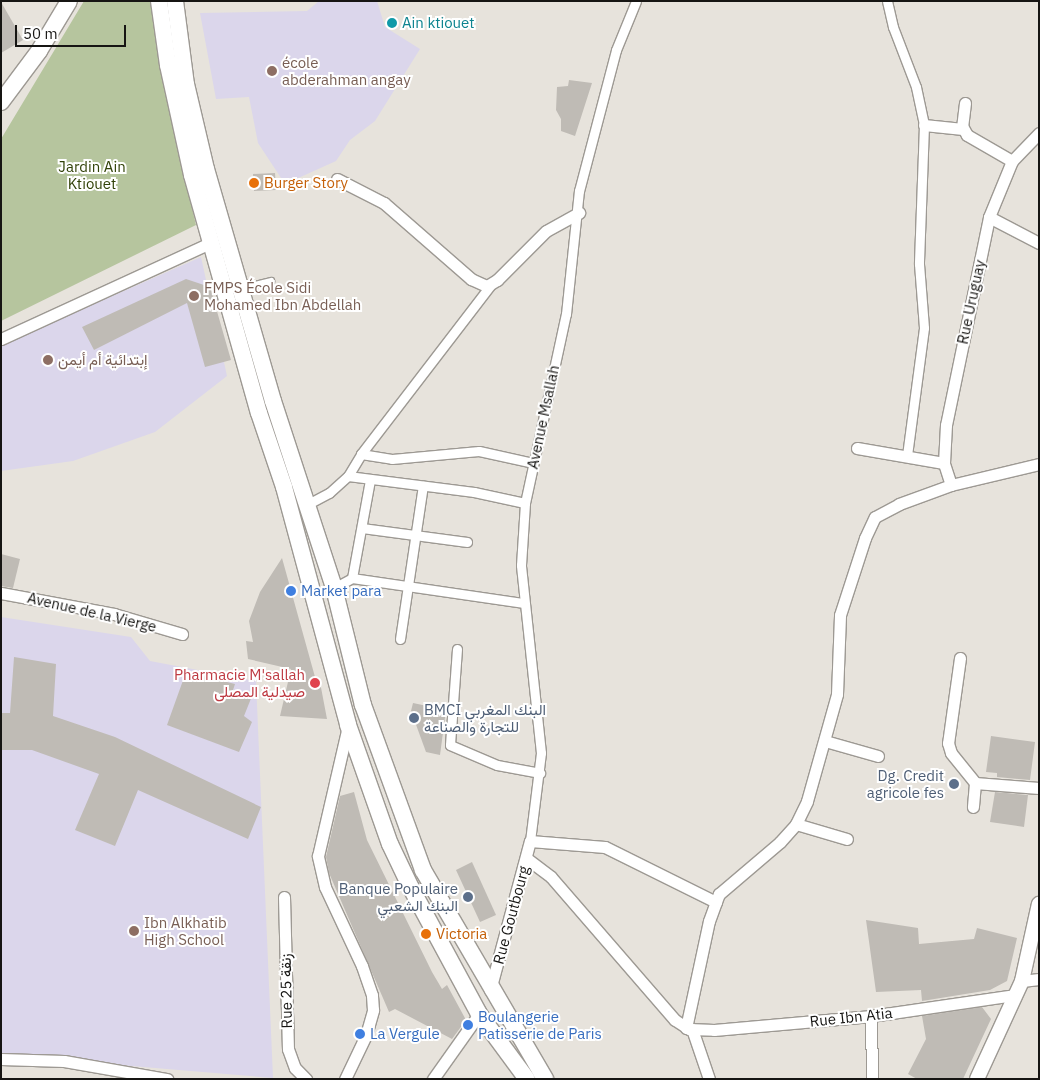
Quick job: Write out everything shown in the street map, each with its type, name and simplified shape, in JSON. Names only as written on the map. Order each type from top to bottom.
[{"type":"main road","points":[[1,102],[39,51],[69,1]]},
{"type":"main road","points":[[159,1],[177,110],[210,244],[286,496],[348,725],[390,844],[479,1014],[527,1079]]},
{"type":"main road","points":[[175,1],[186,84],[208,177],[273,401],[334,588],[363,705],[422,870],[490,990],[545,1076]]},
{"type":"street","name":"Avenue Msallah","points":[[530,841],[540,773],[540,732],[524,603],[521,544],[525,503],[532,463],[566,314],[579,213],[579,191],[616,50],[636,1]]},
{"type":"street","points":[[887,1],[893,28],[916,87],[924,125],[919,264],[924,328],[907,455]]},
{"type":"street","points":[[963,129],[965,103]]},
{"type":"street","points":[[924,125],[963,129],[971,138],[1012,161]]},
{"type":"street","name":"Rue Uruguay","points":[[951,485],[944,463],[950,401],[989,217],[1012,161],[1039,134]]},
{"type":"street","points":[[337,179],[384,203],[471,279],[490,286]]},
{"type":"street","points":[[308,504],[329,493],[348,476],[361,454],[490,286],[546,230],[579,213]]},
{"type":"street","points":[[989,217],[1039,243]]},
{"type":"street","points":[[1,339],[210,244]]},
{"type":"street","points":[[856,448],[907,455],[944,463]]},
{"type":"street","points":[[361,454],[392,459],[479,451],[532,463]]},
{"type":"street","points":[[709,1079],[689,1028],[716,902],[727,885],[780,842],[796,824],[807,801],[840,676],[840,615],[865,538],[876,517],[899,504],[951,485],[1039,464]]},
{"type":"street","points":[[348,476],[474,492],[525,503]]},
{"type":"street","points":[[352,578],[370,480]]},
{"type":"street","points":[[400,639],[423,486]]},
{"type":"street","points":[[362,528],[467,542]]},
{"type":"street","points":[[334,588],[352,578],[524,603]]},
{"type":"street","name":"Avenue de la Vierge","points":[[1,593],[114,614],[182,634]]},
{"type":"street","points":[[457,649],[450,745],[497,765],[540,773]]},
{"type":"street","points":[[960,658],[948,744],[950,752],[975,783],[973,807]]},
{"type":"street","points":[[345,1079],[366,1035],[373,1010],[372,995],[362,966],[325,888],[318,856],[348,725]]},
{"type":"street","points":[[824,741],[878,756]]},
{"type":"street","points":[[975,783],[1039,788]]},
{"type":"street","points":[[796,824],[847,839]]},
{"type":"street","points":[[530,841],[605,847],[716,902]]},
{"type":"street","name":"Rue Goutbourg","points":[[490,990],[530,841]]},
{"type":"street","points":[[526,858],[577,905],[675,1020],[689,1028]]},
{"type":"street","name":"Rue 25 زنقة","points":[[284,897],[288,1049],[291,1062],[306,1079]]},
{"type":"street","points":[[977,1079],[1022,981],[1039,904]]},
{"type":"street","points":[[1022,981],[1039,979]]},
{"type":"street","name":"Rue Ibn Atia","points":[[689,1028],[751,1028],[871,1016],[1015,995]]},
{"type":"street","points":[[433,1079],[479,1014]]},
{"type":"street","points":[[871,1016],[872,1079]]},
{"type":"street","points":[[1,1059],[64,1061],[168,1079]]},
{"type":"lane","points":[[241,289],[271,281]]},
{"type":"shaded area","points":[[319,1],[377,1],[385,27],[420,49],[375,121],[350,140],[336,161],[285,184],[258,143],[249,97],[216,99],[200,13],[307,11]]},
{"type":"shaded area","points":[[201,257],[227,376],[155,432],[73,461],[1,471],[1,345]]},
{"type":"shaded area","name":"Ibn Alkhatib High School","points":[[1,617],[131,637],[150,661],[256,681],[273,1078],[1,1055]]},
{"type":"green space","name":"Jardin Ain Ktiouet","points":[[84,1],[151,1],[163,80],[196,225],[1,321],[1,139]]},
{"type":"building","points":[[1,2],[23,40],[1,53]]},
{"type":"building","points":[[569,80],[592,83],[575,136],[561,131],[561,119],[556,110],[557,87],[568,86]]},
{"type":"building","points":[[275,173],[276,190],[254,191],[253,174]]},
{"type":"building","points":[[186,279],[210,287],[231,360],[205,367],[187,303],[94,350],[82,327]]},
{"type":"building","points":[[1,554],[20,559],[13,588],[1,586]]},
{"type":"building","points":[[282,558],[315,677],[319,677],[327,719],[280,716],[291,669],[248,659],[246,641],[253,642],[249,621],[260,592]]},
{"type":"building","points":[[14,657],[56,664],[53,716],[115,737],[261,807],[248,839],[138,790],[115,846],[75,830],[99,774],[32,750],[1,750],[1,713],[10,713]]},
{"type":"building","points":[[186,672],[235,684],[233,690],[252,696],[244,716],[252,722],[239,752],[167,725]]},
{"type":"building","points":[[413,703],[446,710],[440,755],[426,752],[411,711]]},
{"type":"building","points":[[991,736],[1035,742],[1030,780],[997,777],[997,773],[986,772]]},
{"type":"building","points":[[354,792],[367,840],[432,972],[442,989],[447,985],[466,1020],[452,1039],[395,1009],[389,1012],[329,873],[326,857],[340,796]]},
{"type":"building","points":[[995,792],[1028,795],[1024,827],[990,822]]},
{"type":"building","points":[[472,862],[496,915],[480,922],[456,870]]},
{"type":"building","points":[[866,920],[918,928],[919,944],[974,939],[977,928],[1017,938],[1007,981],[990,990],[922,1001],[921,990],[876,992]]},
{"type":"building","points":[[982,1007],[991,1019],[963,1079],[917,1079],[908,1074],[926,1039],[922,1016]]},
{"type":"place","name":"Ain ktiouet","points":[[392,23]]},
{"type":"place","name":"école abderahman angay","points":[[272,71]]},
{"type":"place","name":"Burger Story","points":[[254,183]]},
{"type":"place","name":"FMPS École Sidi Mohamed Ibn Abdellah","points":[[194,296]]},
{"type":"place","name":"إبتدائية أم أيمن","points":[[48,360]]},
{"type":"place","name":"Market para","points":[[291,591]]},
{"type":"place","name":"Pharmacie M'sallah صيدلية المصلى","points":[[315,683]]},
{"type":"place","name":"BMCI البنك المغربي للتجارة والصناعة","points":[[414,718]]},
{"type":"place","name":"Dg. Credit agricole fes","points":[[954,784]]},
{"type":"place","name":"Banque Populaire البنك الشعبي","points":[[468,897]]},
{"type":"place","name":"Ibn Alkhatib High School","points":[[134,931]]},
{"type":"place","name":"Victoria","points":[[426,934]]},
{"type":"place","name":"Boulangerie Patisserie de Paris","points":[[468,1025]]},
{"type":"place","name":"La Vergule","points":[[360,1034]]}]
